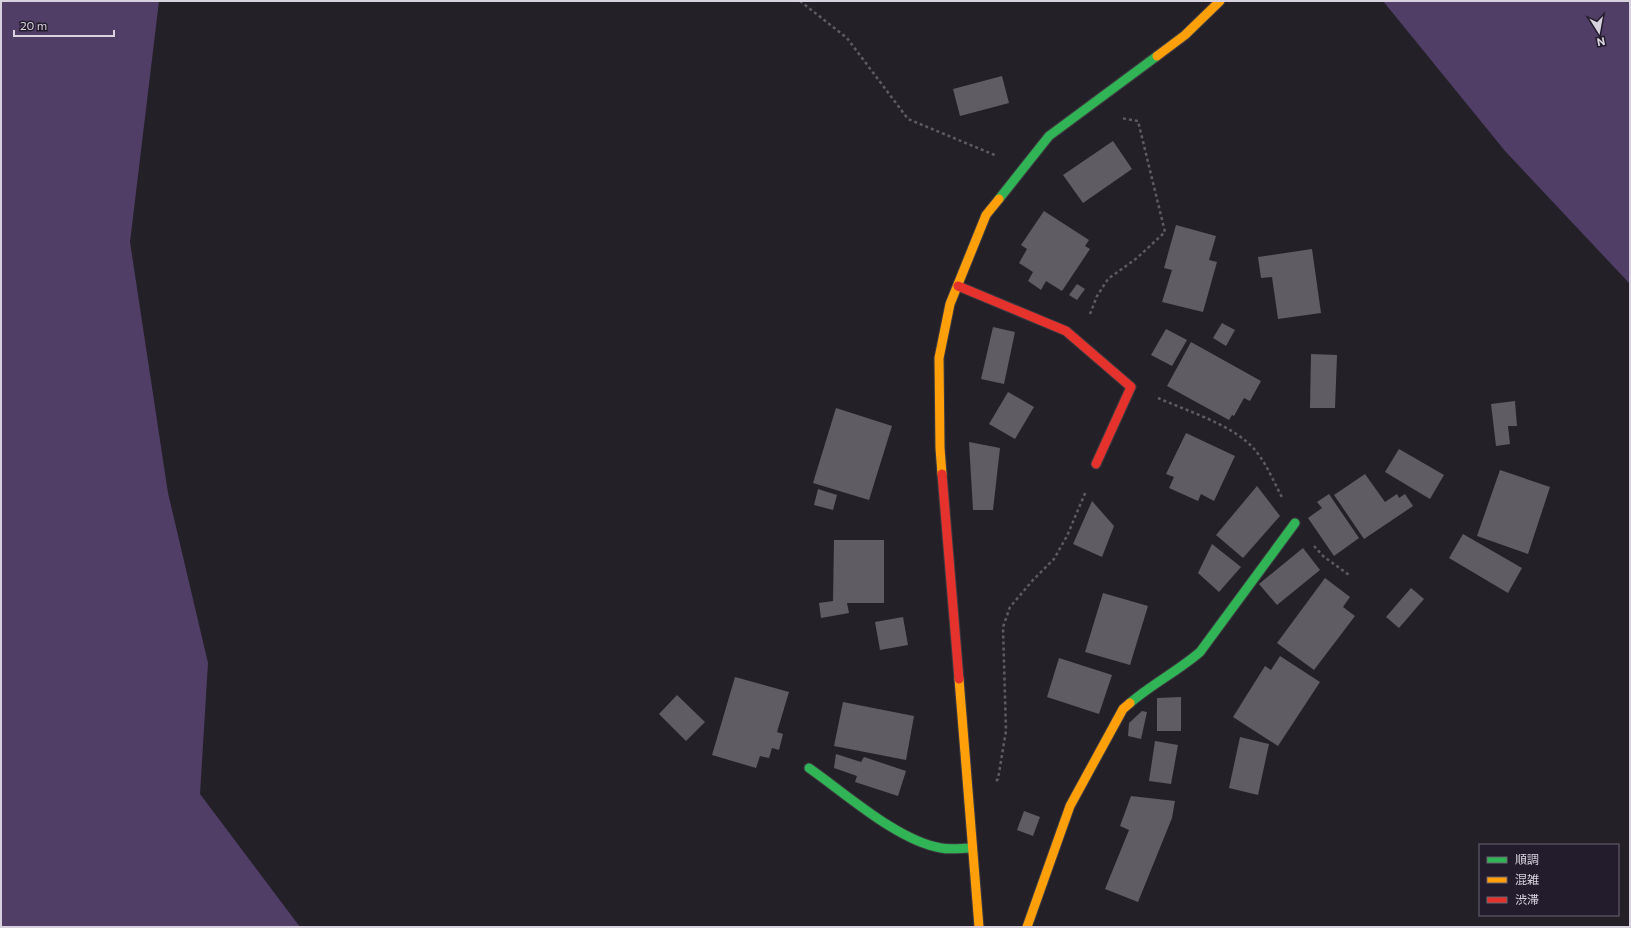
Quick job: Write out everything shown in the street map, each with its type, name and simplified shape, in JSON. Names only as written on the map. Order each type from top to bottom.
[{"type":"street","points":[[978,927],[940,448],[939,358],[950,304],[986,215],[1049,136],[1185,35],[1220,1]]},
{"type":"street","points":[[958,286],[1066,331],[1131,387],[1096,464]]},
{"type":"street","points":[[1027,927],[1070,806],[1123,709],[1150,686],[1180,669],[1200,652],[1295,523]]},
{"type":"street","points":[[809,768],[878,817],[921,842],[941,848],[972,848]]},
{"type":"path","points":[[800,1],[847,38],[908,119],[1024,167]]},
{"type":"path","points":[[1081,111],[1138,121],[1165,232],[1137,258],[1108,280],[1097,296],[1090,312],[1091,318]]},
{"type":"path","points":[[1131,387],[1200,416],[1242,438],[1255,450],[1266,467],[1295,523],[1323,556],[1349,575]]},
{"type":"path","points":[[968,800],[998,779],[1006,731],[1003,627],[1010,607],[1033,580],[1054,559],[1067,536],[1096,464]]},
{"type":"shaded area","points":[[1,1],[159,1],[130,242],[168,493],[208,663],[200,794],[300,927],[1,927]]},
{"type":"shaded area","points":[[1383,1],[1630,1],[1630,284],[1505,151]]},
{"type":"building","points":[[1002,76],[1009,103],[960,116],[953,89]]},
{"type":"building","points":[[1113,141],[1132,169],[1083,203],[1063,175]]},
{"type":"building","points":[[1044,211],[1089,240],[1085,246],[1090,249],[1062,291],[1046,281],[1041,290],[1028,281],[1033,272],[1019,263],[1027,249],[1021,245]]},
{"type":"building","points":[[1176,225],[1216,236],[1209,260],[1217,262],[1203,312],[1162,302],[1172,270],[1164,268]]},
{"type":"building","points":[[1312,249],[1321,313],[1278,319],[1272,277],[1261,278],[1258,257]]},
{"type":"building","points":[[1077,284],[1085,289],[1077,300],[1069,295]]},
{"type":"building","points":[[1222,323],[1235,330],[1226,346],[1213,338]]},
{"type":"building","points":[[993,327],[1015,332],[1004,384],[981,379]]},
{"type":"building","points":[[1166,329],[1187,340],[1172,366],[1151,355]]},
{"type":"building","points":[[1191,342],[1261,381],[1250,401],[1244,398],[1234,416],[1232,415],[1229,420],[1167,386]]},
{"type":"building","points":[[1311,354],[1337,355],[1335,408],[1310,408]]},
{"type":"building","points":[[1008,392],[1034,407],[1015,439],[989,424]]},
{"type":"building","points":[[1515,401],[1517,426],[1508,426],[1510,444],[1496,446],[1491,404]]},
{"type":"building","points":[[836,408],[892,426],[869,500],[813,483]]},
{"type":"building","points":[[1186,433],[1235,456],[1214,501],[1201,494],[1198,501],[1169,488],[1174,477],[1166,474]]},
{"type":"building","points":[[969,442],[1000,448],[993,510],[973,510]]},
{"type":"building","points":[[1399,449],[1444,475],[1430,499],[1385,472]]},
{"type":"building","points":[[1500,470],[1550,487],[1528,554],[1477,536]]},
{"type":"building","points":[[1365,474],[1385,502],[1397,494],[1399,498],[1405,494],[1413,506],[1364,539],[1334,495]]},
{"type":"building","points":[[1257,486],[1280,516],[1243,558],[1216,535]]},
{"type":"building","points":[[818,489],[837,495],[833,510],[814,505]]},
{"type":"building","points":[[1329,494],[1359,538],[1334,556],[1308,518],[1322,508],[1317,502]]},
{"type":"building","points":[[1092,501],[1114,526],[1102,557],[1073,544]]},
{"type":"building","points":[[1463,534],[1522,568],[1508,593],[1449,558]]},
{"type":"building","points":[[834,540],[884,540],[884,603],[847,603],[849,613],[821,618],[819,603],[833,601]]},
{"type":"building","points":[[1212,544],[1241,567],[1219,592],[1198,573]]},
{"type":"building","points":[[1303,548],[1320,570],[1277,605],[1259,584]]},
{"type":"building","points":[[1325,578],[1350,597],[1343,607],[1355,616],[1314,670],[1277,643]]},
{"type":"building","points":[[1411,588],[1424,599],[1399,628],[1386,617]]},
{"type":"building","points":[[1103,593],[1148,606],[1130,665],[1085,652]]},
{"type":"building","points":[[903,617],[908,645],[880,650],[875,622]]},
{"type":"building","points":[[1280,656],[1320,682],[1278,746],[1233,717],[1265,666],[1271,670]]},
{"type":"building","points":[[1059,658],[1112,675],[1099,714],[1047,697]]},
{"type":"building","points":[[735,677],[789,692],[777,732],[783,734],[779,750],[772,748],[769,758],[760,756],[756,768],[712,755]]},
{"type":"building","points":[[677,695],[705,722],[686,741],[659,714]]},
{"type":"building","points":[[1181,697],[1181,731],[1157,731],[1157,698]]},
{"type":"building","points":[[843,702],[914,716],[906,760],[834,746]]},
{"type":"building","points":[[1142,711],[1147,712],[1141,739],[1128,736],[1129,723]]},
{"type":"building","points":[[1240,737],[1269,744],[1258,795],[1229,788]]},
{"type":"building","points":[[1155,741],[1178,745],[1171,784],[1149,781]]},
{"type":"building","points":[[836,754],[861,762],[864,757],[906,771],[898,796],[855,782],[857,776],[834,768]]},
{"type":"building","points":[[1131,796],[1175,801],[1172,818],[1138,902],[1105,889],[1129,830],[1120,826]]},
{"type":"building","points":[[1024,811],[1040,817],[1033,836],[1017,830]]},
{"type":"traffic: fast","points":[[999,199],[1049,136],[1157,56]]},
{"type":"traffic: fast","points":[[1130,703],[1200,652],[1295,523]]},
{"type":"traffic: fast","points":[[809,768],[872,815],[907,836],[924,844],[941,848],[972,848]]},
{"type":"traffic: slow","points":[[1157,56],[1185,35],[1220,1]]},
{"type":"traffic: slow","points":[[942,474],[940,448],[939,358],[950,304],[986,215],[999,199]]},
{"type":"traffic: slow","points":[[959,679],[979,927]]},
{"type":"traffic: slow","points":[[1027,927],[1070,806],[1123,709],[1130,703]]},
{"type":"traffic: jam","points":[[958,286],[1066,331],[1131,387],[1096,464]]},
{"type":"traffic: jam","points":[[942,474],[959,679]]}]
